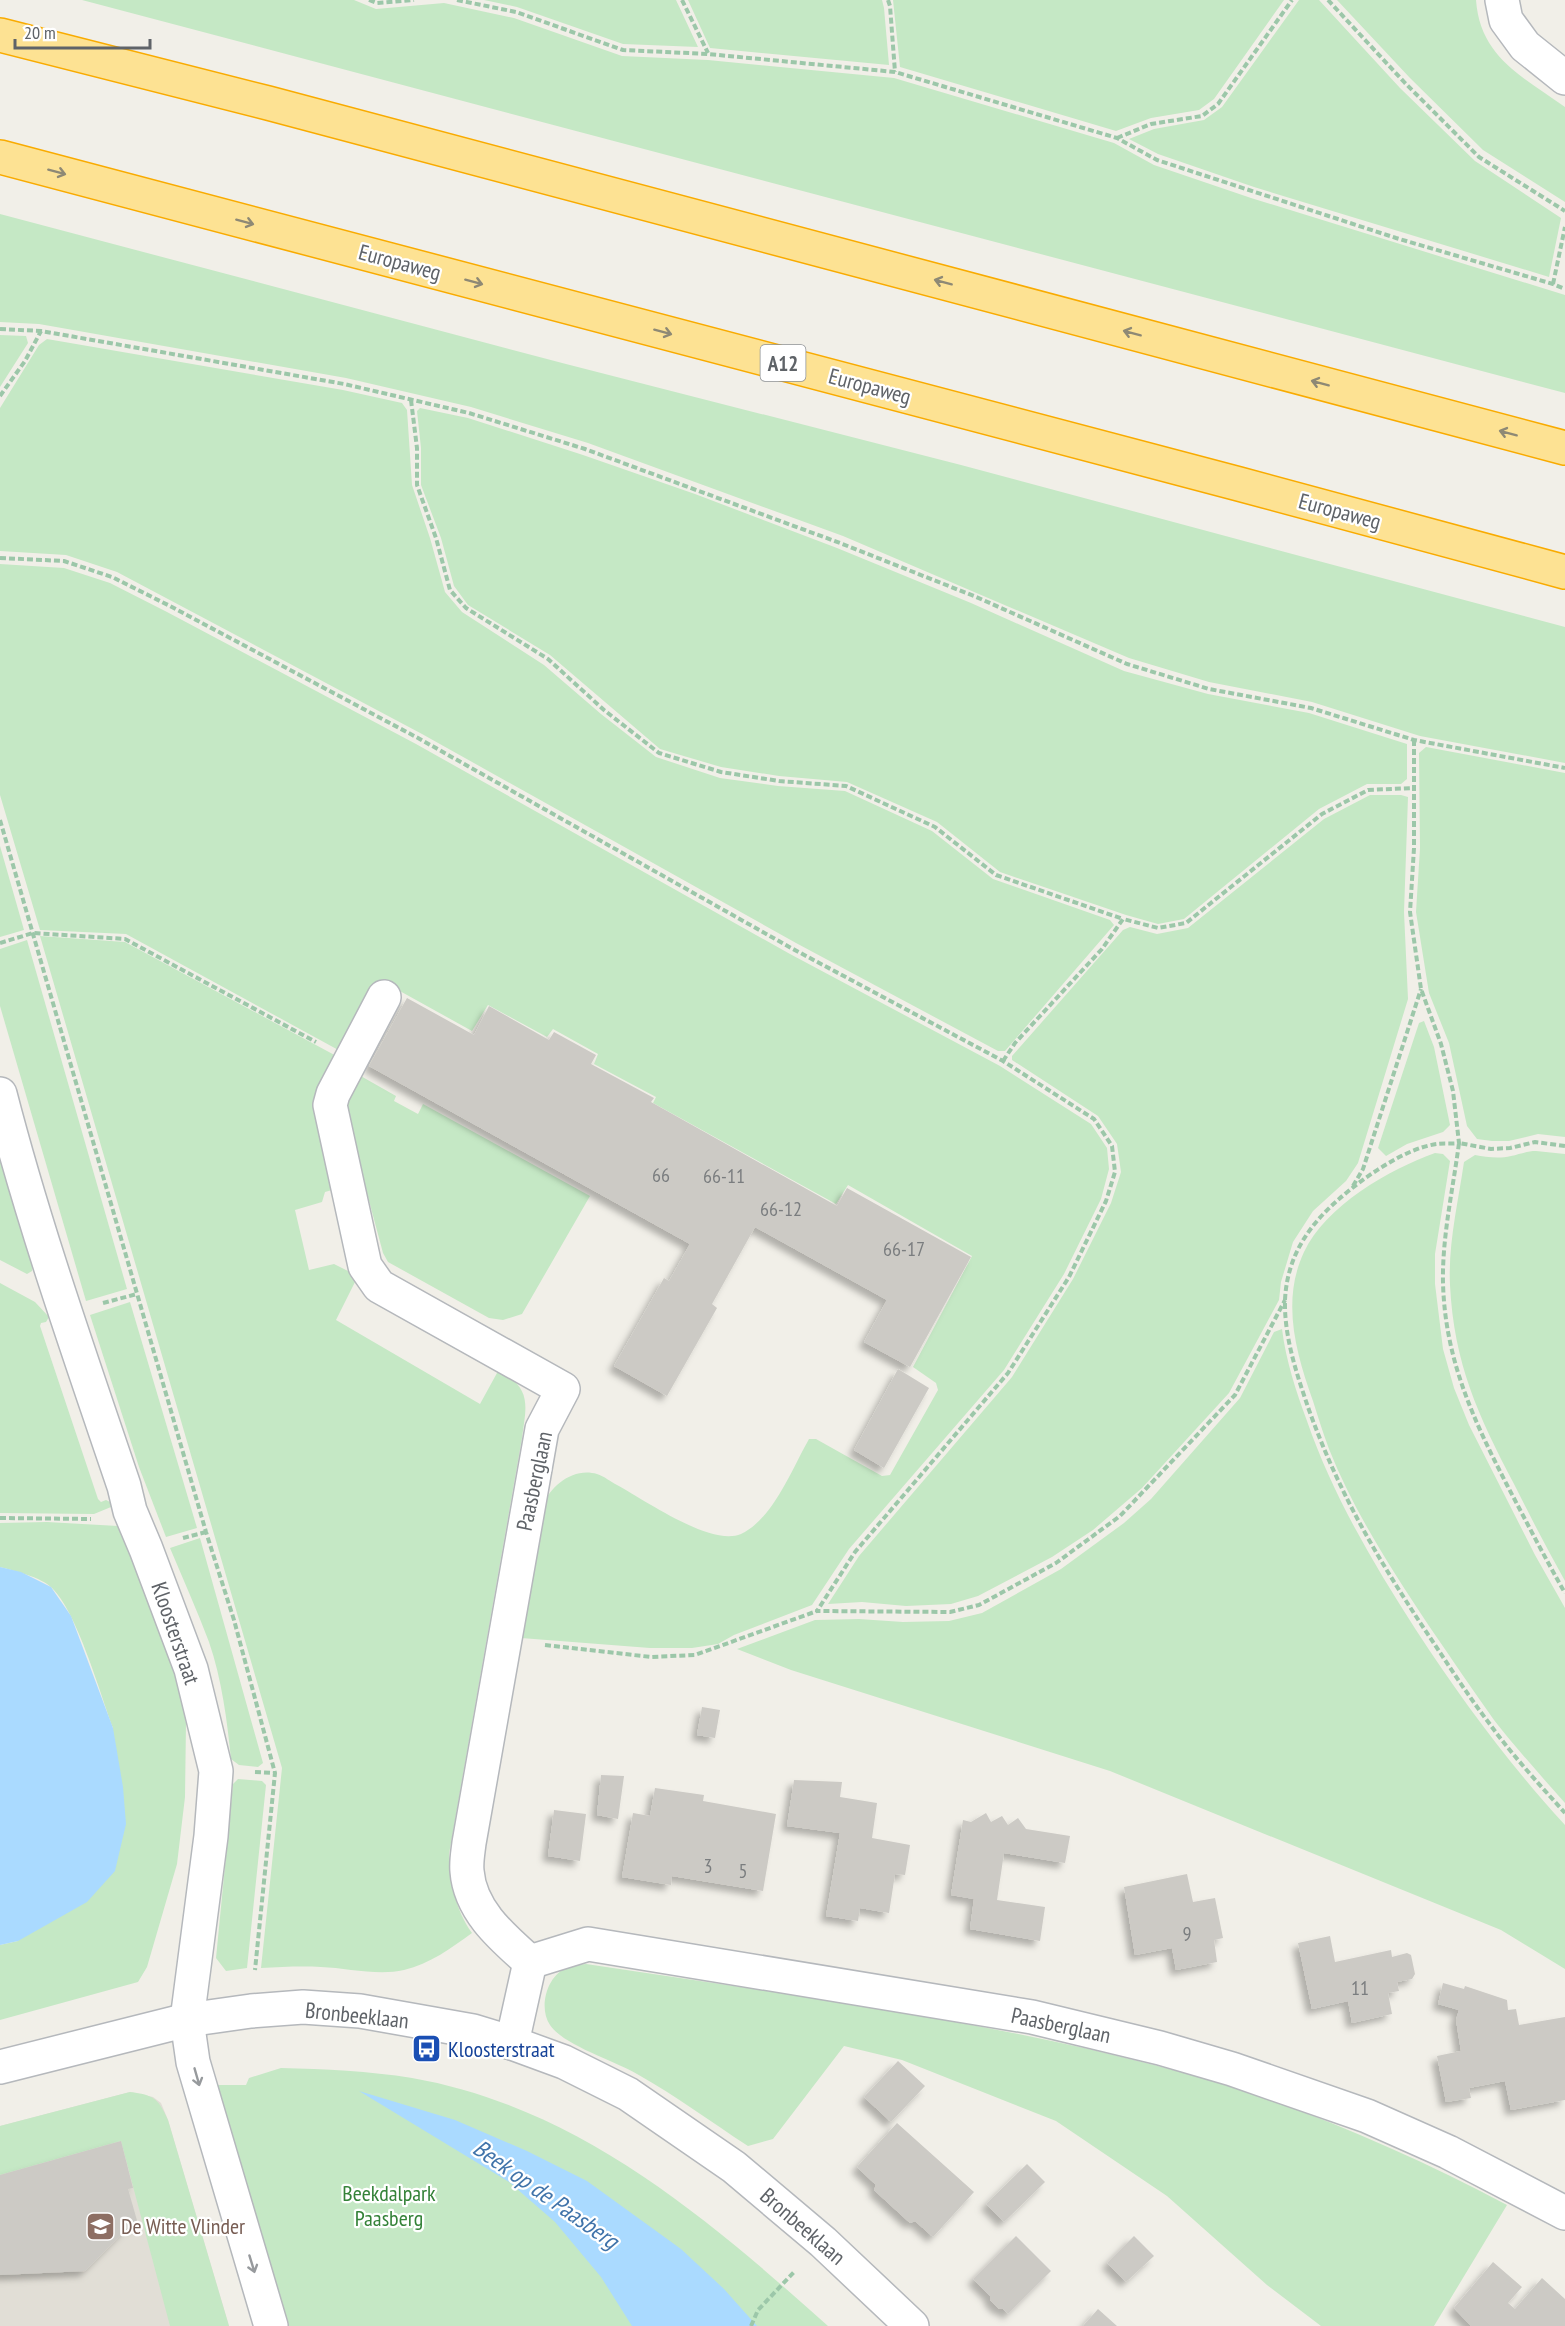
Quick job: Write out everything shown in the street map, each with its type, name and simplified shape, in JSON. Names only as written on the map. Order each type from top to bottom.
[{"type":"highway","points":[[0,35],[291,109],[1565,448]]},
{"type":"highway","name":"Europaweg","points":[[0,157],[1565,572]]},
{"type":"street","points":[[1502,0],[1506,20],[1525,46],[1565,78]]},
{"type":"street","name":"Paasberglaan","points":[[384,997],[333,1094],[330,1105],[365,1266],[379,1286],[563,1389],[542,1429],[469,1843],[467,1871],[472,1895],[487,1920],[530,1962],[588,1944],[1032,2017],[1160,2048],[1243,2072],[1367,2116],[1448,2152],[1565,2213]]},
{"type":"street","name":"Kloosterstraat","points":[[0,1094],[17,1157],[66,1314],[124,1486],[130,1511],[191,1669],[216,1771],[211,1836],[187,2020],[192,2062],[271,2326]]},
{"type":"street","points":[[512,2043],[530,1962]]},
{"type":"street","name":"Bronbeeklaan","points":[[0,2067],[187,2020],[303,2007],[360,2011],[473,2031],[564,2062],[628,2094],[734,2167],[823,2242],[912,2326]]},
{"type":"path","points":[[369,0],[377,3],[414,0]]},
{"type":"path","points":[[457,0],[516,12],[622,50],[708,54],[895,72],[1117,138],[1167,164],[1396,238],[1565,289]]},
{"type":"path","points":[[682,0],[708,54]]},
{"type":"path","points":[[888,0],[895,72]]},
{"type":"path","points":[[1117,138],[1152,124],[1202,116],[1218,104],[1292,0]]},
{"type":"path","points":[[1328,0],[1405,83],[1479,157],[1565,211]]},
{"type":"path","points":[[1553,284],[1565,228]]},
{"type":"path","points":[[0,328],[41,331],[344,384],[469,413],[585,449],[697,489],[974,596],[1127,664],[1209,689],[1311,708],[1414,740],[1565,768]]},
{"type":"path","points":[[0,396],[25,361],[41,331]]},
{"type":"path","points":[[411,400],[417,448],[417,485],[436,538],[450,590],[466,608],[548,659],[604,710],[659,753],[721,772],[779,781],[846,786],[935,827],[996,875],[1123,919],[1158,928],[1186,923],[1322,814],[1368,790],[1415,788]]},
{"type":"path","points":[[0,558],[64,561],[112,577],[170,606],[418,738],[793,949],[1003,1061],[1094,1119],[1112,1146],[1115,1172],[1106,1201],[1069,1277],[1008,1373],[855,1552],[817,1611]]},
{"type":"path","points":[[1414,740],[1415,788],[1410,912],[1421,989],[1441,1044],[1453,1091],[1460,1143],[1443,1255],[1443,1285],[1452,1347],[1461,1387],[1475,1423],[1565,1593]]},
{"type":"path","points":[[0,820],[206,1532],[234,1620],[275,1773],[252,2011]]},
{"type":"path","points":[[1003,1061],[1015,1043],[1102,949],[1123,919]]},
{"type":"path","points":[[0,944],[33,933],[125,939],[351,1060]]},
{"type":"path","points":[[1351,1189],[1363,1169],[1421,989]]},
{"type":"path","points":[[1565,1146],[1535,1142],[1510,1148],[1491,1149],[1460,1143],[1436,1144],[1409,1153],[1351,1189],[1318,1218],[1298,1245],[1287,1283],[1285,1300],[1290,1343],[1299,1382],[1324,1453],[1354,1517],[1382,1565],[1490,1725],[1565,1813]]},
{"type":"path","points":[[503,1641],[651,1658],[695,1655],[817,1611],[950,1612],[979,1605],[1056,1563],[1120,1516],[1235,1395],[1285,1300]]},
{"type":"path","points":[[0,1518],[97,1519],[130,1511]]},
{"type":"path","points":[[751,2326],[758,2310],[823,2242]]},
{"type":"shaded area","name":"De Witte Vlinder","points":[[130,2092],[153,2097],[161,2103],[229,2326],[0,2326],[0,2126]]},
{"type":"green space","points":[[82,0],[354,0],[376,9],[444,3],[514,18],[622,56],[708,60],[894,78],[1114,143],[1154,165],[1251,198],[1565,295],[1565,393]]},
{"type":"green space","points":[[484,0],[676,0],[698,47],[623,44],[517,7]]},
{"type":"green space","points":[[688,0],[882,0],[889,65],[710,48]]},
{"type":"green space","points":[[893,0],[1284,0],[1214,99],[1199,110],[1151,118],[1116,131],[900,67]]},
{"type":"green space","points":[[1299,0],[1319,0],[1400,88],[1475,161],[1561,218],[1549,277],[1254,187],[1158,154],[1129,139],[1154,129],[1204,120],[1222,107]]},
{"type":"green space","points":[[1337,0],[1476,0],[1479,20],[1495,51],[1519,75],[1565,107],[1565,202],[1483,150],[1410,78]]},
{"type":"green space","points":[[0,214],[566,364],[961,465],[1565,627],[1565,763],[1420,736],[1312,702],[1209,682],[1129,658],[843,536],[588,443],[471,407],[346,378],[39,324],[0,322]]},
{"type":"green space","points":[[0,335],[26,336],[28,343],[0,387]]},
{"type":"green space","points":[[47,339],[343,390],[402,403],[407,410],[412,485],[445,592],[462,612],[544,665],[656,757],[720,778],[778,786],[845,791],[932,831],[993,879],[1110,920],[1114,925],[1005,1051],[998,1051],[796,943],[422,734],[117,572],[66,555],[0,551],[0,408],[39,345]]},
{"type":"green space","points":[[420,408],[468,418],[695,494],[837,548],[971,603],[1124,671],[1208,694],[1309,713],[1407,744],[1407,779],[1401,784],[1367,784],[1319,809],[1184,919],[1158,924],[1000,872],[937,822],[847,782],[779,776],[721,767],[660,749],[550,655],[468,605],[454,586],[441,538],[421,485],[421,448],[417,411]]},
{"type":"green space","points":[[0,564],[64,568],[110,583],[167,612],[416,744],[790,954],[1000,1066],[1091,1124],[1107,1148],[1109,1169],[1101,1199],[1064,1274],[1004,1370],[849,1549],[812,1605],[734,1635],[718,1644],[692,1648],[650,1648],[521,1638],[543,1505],[552,1491],[564,1479],[572,1475],[588,1473],[600,1475],[678,1520],[713,1534],[728,1536],[741,1534],[763,1517],[781,1492],[809,1439],[816,1439],[882,1476],[890,1475],[938,1390],[936,1383],[913,1367],[972,1256],[848,1185],[836,1204],[653,1103],[656,1097],[594,1064],[598,1054],[553,1029],[547,1037],[488,1005],[472,1031],[398,990],[342,1052],[126,934],[40,930],[0,795]]},
{"type":"green space","points":[[1426,747],[1565,773],[1565,1137],[1538,1134],[1509,1141],[1492,1141],[1477,1139],[1467,1126],[1449,1043],[1429,993],[1416,912],[1420,848],[1419,753]]},
{"type":"green space","points":[[1370,795],[1408,797],[1404,912],[1408,999],[1358,1163],[1346,1181],[1313,1211],[1293,1242],[1281,1282],[1279,1300],[1229,1393],[1142,1488],[1093,1530],[1052,1557],[978,1596],[951,1604],[906,1606],[862,1602],[828,1604],[859,1556],[1012,1377],[1073,1279],[1111,1203],[1121,1172],[1117,1144],[1098,1116],[1012,1060],[1012,1056],[1123,930],[1130,927],[1157,934],[1188,928],[1324,819]]},
{"type":"green space","points":[[0,846],[24,930],[0,937]]},
{"type":"green space","points":[[40,936],[125,942],[340,1058],[332,1190],[325,1192],[322,1202],[295,1210],[309,1270],[334,1264],[348,1271],[355,1282],[336,1320],[480,1404],[497,1373],[503,1372],[519,1386],[523,1393],[525,1409],[522,1438],[449,1854],[455,1896],[472,1933],[423,1964],[394,1972],[314,1967],[261,1968],[282,1768]]},
{"type":"green space","points":[[27,940],[127,1289],[86,1301],[0,1006],[0,949]]},
{"type":"green space","points":[[1424,1021],[1434,1047],[1450,1125],[1443,1132],[1407,1144],[1386,1156],[1378,1148],[1419,1023]]},
{"type":"green space","points":[[359,1075],[396,1096],[394,1101],[418,1114],[423,1104],[590,1196],[522,1314],[503,1320],[489,1318],[388,1262],[383,1253],[348,1122],[349,1098]]},
{"type":"green space","points":[[0,1150],[33,1265],[32,1271],[27,1274],[0,1260]]},
{"type":"green space","points":[[1536,1151],[1565,1154],[1565,1581],[1479,1412],[1457,1340],[1450,1285],[1452,1239],[1464,1162],[1475,1155],[1502,1157]]},
{"type":"green space","points":[[1435,1153],[1443,1154],[1450,1161],[1435,1254],[1435,1284],[1443,1349],[1454,1388],[1469,1425],[1535,1555],[1565,1608],[1565,1803],[1494,1720],[1401,1584],[1374,1540],[1329,1449],[1297,1346],[1292,1308],[1293,1289],[1304,1252],[1314,1235],[1327,1219],[1361,1191],[1398,1169]]},
{"type":"green space","points":[[0,1283],[35,1302],[49,1317],[40,1326],[98,1499],[101,1502],[106,1500],[110,1502],[111,1507],[94,1514],[0,1513]]},
{"type":"green space","points":[[130,1302],[197,1528],[166,1537],[139,1467],[90,1315]]},
{"type":"green space","points":[[1282,1329],[1292,1376],[1317,1449],[1369,1554],[1416,1630],[1468,1706],[1505,1755],[1565,1825],[1565,1969],[1501,1930],[1110,1771],[791,1670],[737,1649],[815,1620],[949,1621],[982,1613],[1061,1569],[1124,1523],[1151,1499],[1240,1398],[1274,1332]]},
{"type":"green space","points":[[47,1522],[118,1526],[175,1666],[186,1723],[185,1797],[177,1864],[147,1967],[138,1982],[0,2020],[0,1945],[18,1941],[113,1728],[79,1634],[61,1599],[47,1584],[28,1575],[0,1567],[0,1523]]},
{"type":"green space","points":[[200,1538],[263,1763],[258,1767],[239,1765],[231,1759],[214,1656],[170,1548]]},
{"type":"green space","points":[[238,1779],[262,1781],[266,1785],[247,1968],[226,1971],[216,1958],[233,1784]]},
{"type":"green space","points":[[586,1964],[872,2007],[1014,2033],[1200,2077],[1335,2124],[1465,2183],[1507,2205],[1434,2326],[1321,2326],[1267,2285],[1167,2196],[1056,2121],[902,2060],[844,2046],[773,2139],[748,2146],[651,2082],[577,2046],[550,2025],[546,2018],[545,2001],[550,1984],[561,1971],[570,1966]]},
{"type":"green space","name":"Beekdalpark Paasberg","points":[[281,2068],[347,2071],[412,2078],[473,2093],[530,2114],[585,2141],[637,2172],[735,2246],[828,2326],[289,2326],[217,2085],[246,2085],[249,2078]]},
{"type":"green space","points":[[130,2092],[150,2096],[158,2102],[168,2120],[229,2326],[170,2326],[121,2141],[0,2175],[0,2126]]},
{"type":"water","points":[[0,1567],[21,1572],[51,1587],[71,1616],[113,1728],[123,1787],[126,1824],[115,1871],[87,1902],[18,1941],[0,1945]]},
{"type":"water","name":"Beek op de Paasberg","points":[[359,2091],[455,2120],[527,2151],[587,2181],[681,2249],[724,2289],[757,2326],[632,2326],[601,2277],[555,2222],[509,2182]]},
{"type":"building","points":[[407,998],[474,1035],[489,1006],[549,1040],[554,1032],[596,1055],[591,1064],[654,1098],[651,1102],[837,1206],[847,1188],[971,1257],[910,1367],[864,1342],[887,1300],[755,1227],[712,1304],[717,1308],[667,1396],[614,1366],[664,1278],[669,1281],[690,1244],[369,1066]]},
{"type":"building","points":[[898,1369],[929,1388],[884,1468],[854,1450]]},
{"type":"building","points":[[702,1707],[720,1710],[715,1738],[697,1735]]},
{"type":"building","points":[[601,1775],[624,1776],[618,1819],[597,1815]]},
{"type":"building","points":[[794,1780],[842,1782],[840,1797],[877,1803],[872,1838],[910,1845],[905,1875],[895,1874],[889,1913],[860,1908],[858,1921],[826,1916],[840,1833],[787,1826]]},
{"type":"building","points":[[655,1788],[704,1795],[703,1801],[776,1814],[763,1891],[672,1876],[671,1885],[622,1877],[633,1813],[650,1816]]},
{"type":"building","points":[[554,1810],[586,1814],[580,1861],[548,1856]]},
{"type":"building","points":[[986,1813],[991,1822],[1002,1816],[1008,1825],[1018,1818],[1026,1829],[1070,1836],[1065,1863],[1004,1853],[997,1900],[1045,1907],[1040,1941],[970,1929],[974,1899],[951,1895],[963,1820],[971,1822]]},
{"type":"building","points":[[1187,1874],[1193,1902],[1215,1898],[1223,1938],[1214,1940],[1217,1962],[1176,1970],[1172,1948],[1135,1955],[1124,1887]]},
{"type":"building","points":[[1330,1936],[1335,1962],[1391,1950],[1392,1957],[1407,1953],[1411,1955],[1415,1974],[1412,1979],[1397,1982],[1399,1991],[1388,1993],[1392,2014],[1352,2023],[1348,2001],[1312,2009],[1298,1943]]},
{"type":"building","points":[[1443,1983],[1464,1989],[1465,1986],[1507,2000],[1508,2010],[1516,2009],[1519,2025],[1565,2017],[1565,2100],[1511,2110],[1505,2081],[1469,2088],[1471,2098],[1446,2102],[1437,2056],[1461,2051],[1456,2020],[1459,2010],[1438,2004]]},
{"type":"building","points":[[898,2061],[925,2086],[891,2122],[864,2097]]},
{"type":"building","points":[[897,2123],[974,2192],[933,2237],[915,2221],[910,2223],[874,2190],[876,2185],[857,2167]]},
{"type":"building","points":[[121,2141],[133,2188],[128,2189],[138,2224],[128,2227],[85,2271],[0,2275],[0,2175]]},
{"type":"building","points":[[1027,2164],[1045,2182],[1004,2222],[986,2204]]},
{"type":"building","points":[[1016,2236],[1051,2271],[1008,2314],[990,2300],[990,2296],[973,2279]]},
{"type":"building","points":[[1134,2236],[1154,2256],[1126,2282],[1107,2263]]},
{"type":"building","points":[[1493,2262],[1522,2287],[1508,2303],[1515,2309],[1542,2278],[1565,2299],[1565,2326],[1471,2326],[1454,2308]]},
{"type":"building","points":[[1098,2309],[1117,2326],[1083,2326]]},
{"type":"place","name":"Kloosterstraat","points":[[427,2049]]},
{"type":"place","name":"De Witte Vlinder","points":[[100,2226]]}]
